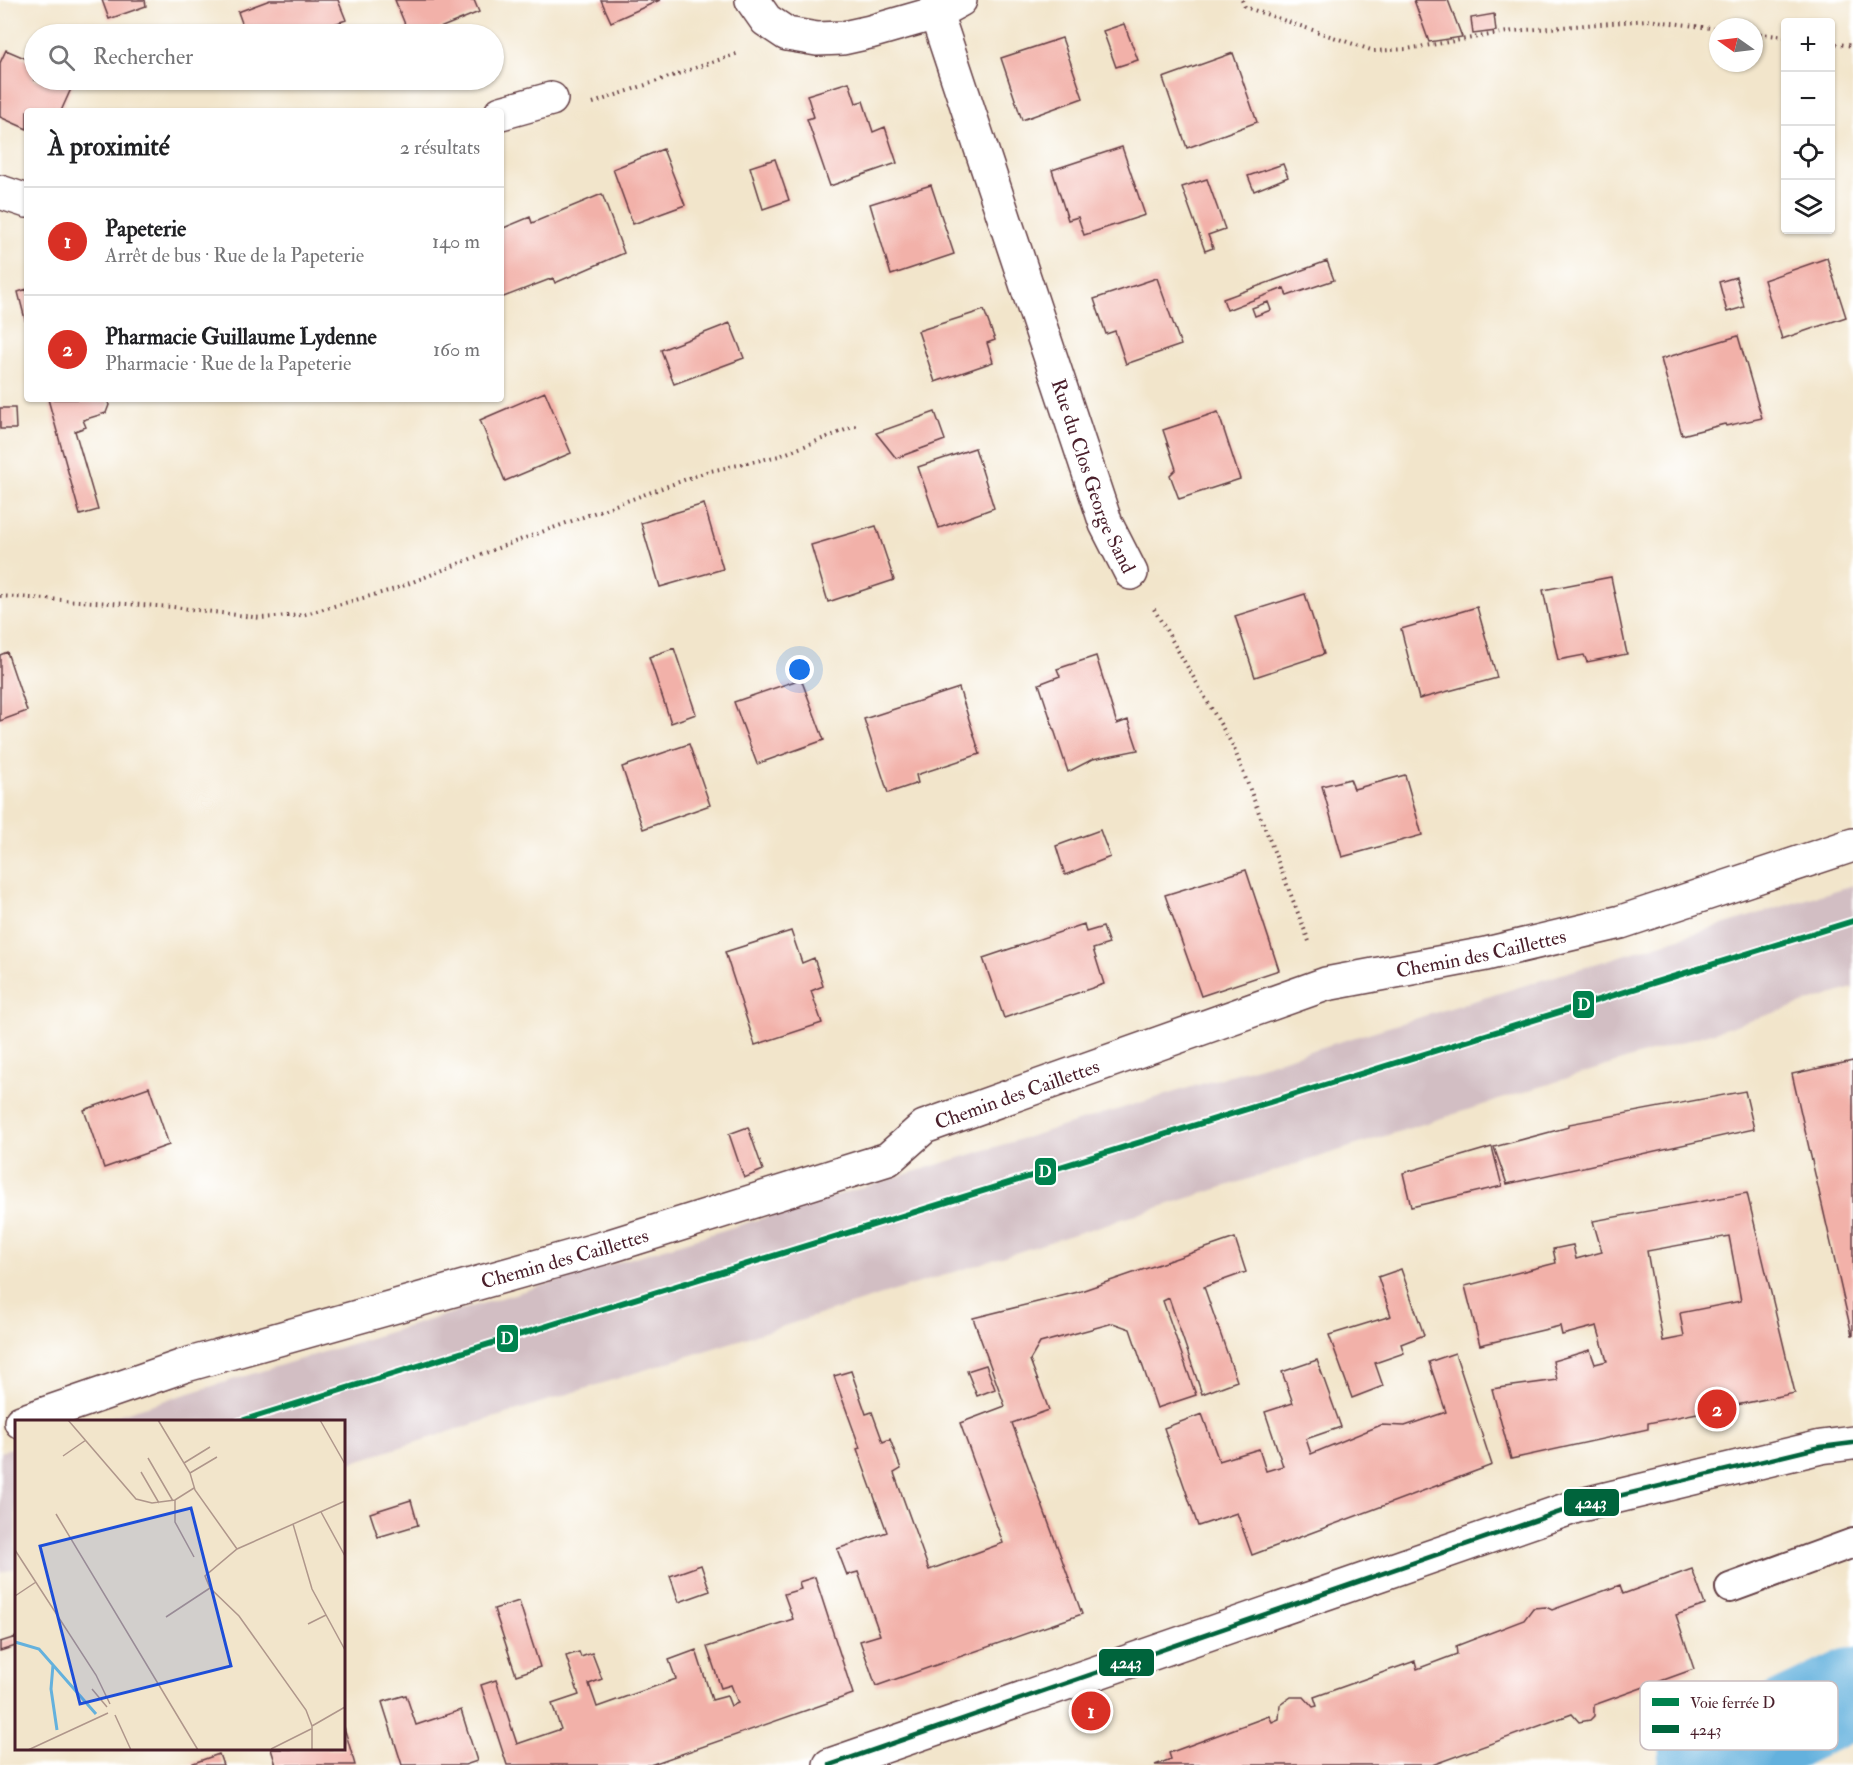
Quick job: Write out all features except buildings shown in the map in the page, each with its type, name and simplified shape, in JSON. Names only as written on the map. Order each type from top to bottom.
[{"type":"street","points":[[759,10],[788,34],[817,39],[843,38],[870,32],[948,7]]},
{"type":"street","name":"Rue du Clos George Sand","points":[[948,7],[1106,524],[1131,573]]},
{"type":"street","points":[[504,112],[551,99]]},
{"type":"street","points":[[0,192],[24,200]]},
{"type":"street","name":"Chemin des Caillettes","points":[[27,1420],[186,1365],[610,1246],[888,1159],[924,1127],[1326,984],[1486,954],[1621,922],[1853,845]]},
{"type":"street","points":[[0,1427],[15,1423]]},
{"type":"street","points":[[830,1765],[1577,1506],[1821,1447],[1853,1443]]},
{"type":"lane","points":[[1730,1588],[1853,1543]]},
{"type":"path","points":[[1242,0],[1245,7],[1374,51],[1407,49],[1513,31],[1648,20],[1709,28]]},
{"type":"path","points":[[551,99],[586,105],[742,53],[759,10]]},
{"type":"path","points":[[1763,34],[1781,36]]},
{"type":"path","points":[[1835,44],[1853,46]]},
{"type":"path","points":[[0,596],[172,608],[261,618],[302,615],[394,589],[696,475],[779,456],[858,425]]},
{"type":"path","name":"Rue du Clos George Sand","points":[[1131,573],[1169,632],[1233,746],[1326,984]]},
{"type":"shaded area","points":[[1853,885],[1853,988],[345,1465],[345,1420],[101,1420]]},
{"type":"shaded area","points":[[15,1447],[15,1568],[0,1573],[0,1452]]},
{"type":"waterway","points":[[1838,1700],[1853,1693]]},
{"type":"waterway","points":[[1702,1765],[1733,1750]]},
{"type":"rail line","name":"D","points":[[244,1420],[1853,921]]},
{"type":"transit line","name":"4243","points":[[830,1765],[1577,1506],[1821,1447],[1853,1443]]},
{"type":"place","name":"Pharmacie Guillaume Lydenne","points":[[1717,1409]]},
{"type":"place","name":"Papeterie","points":[[1091,1711]]}]
